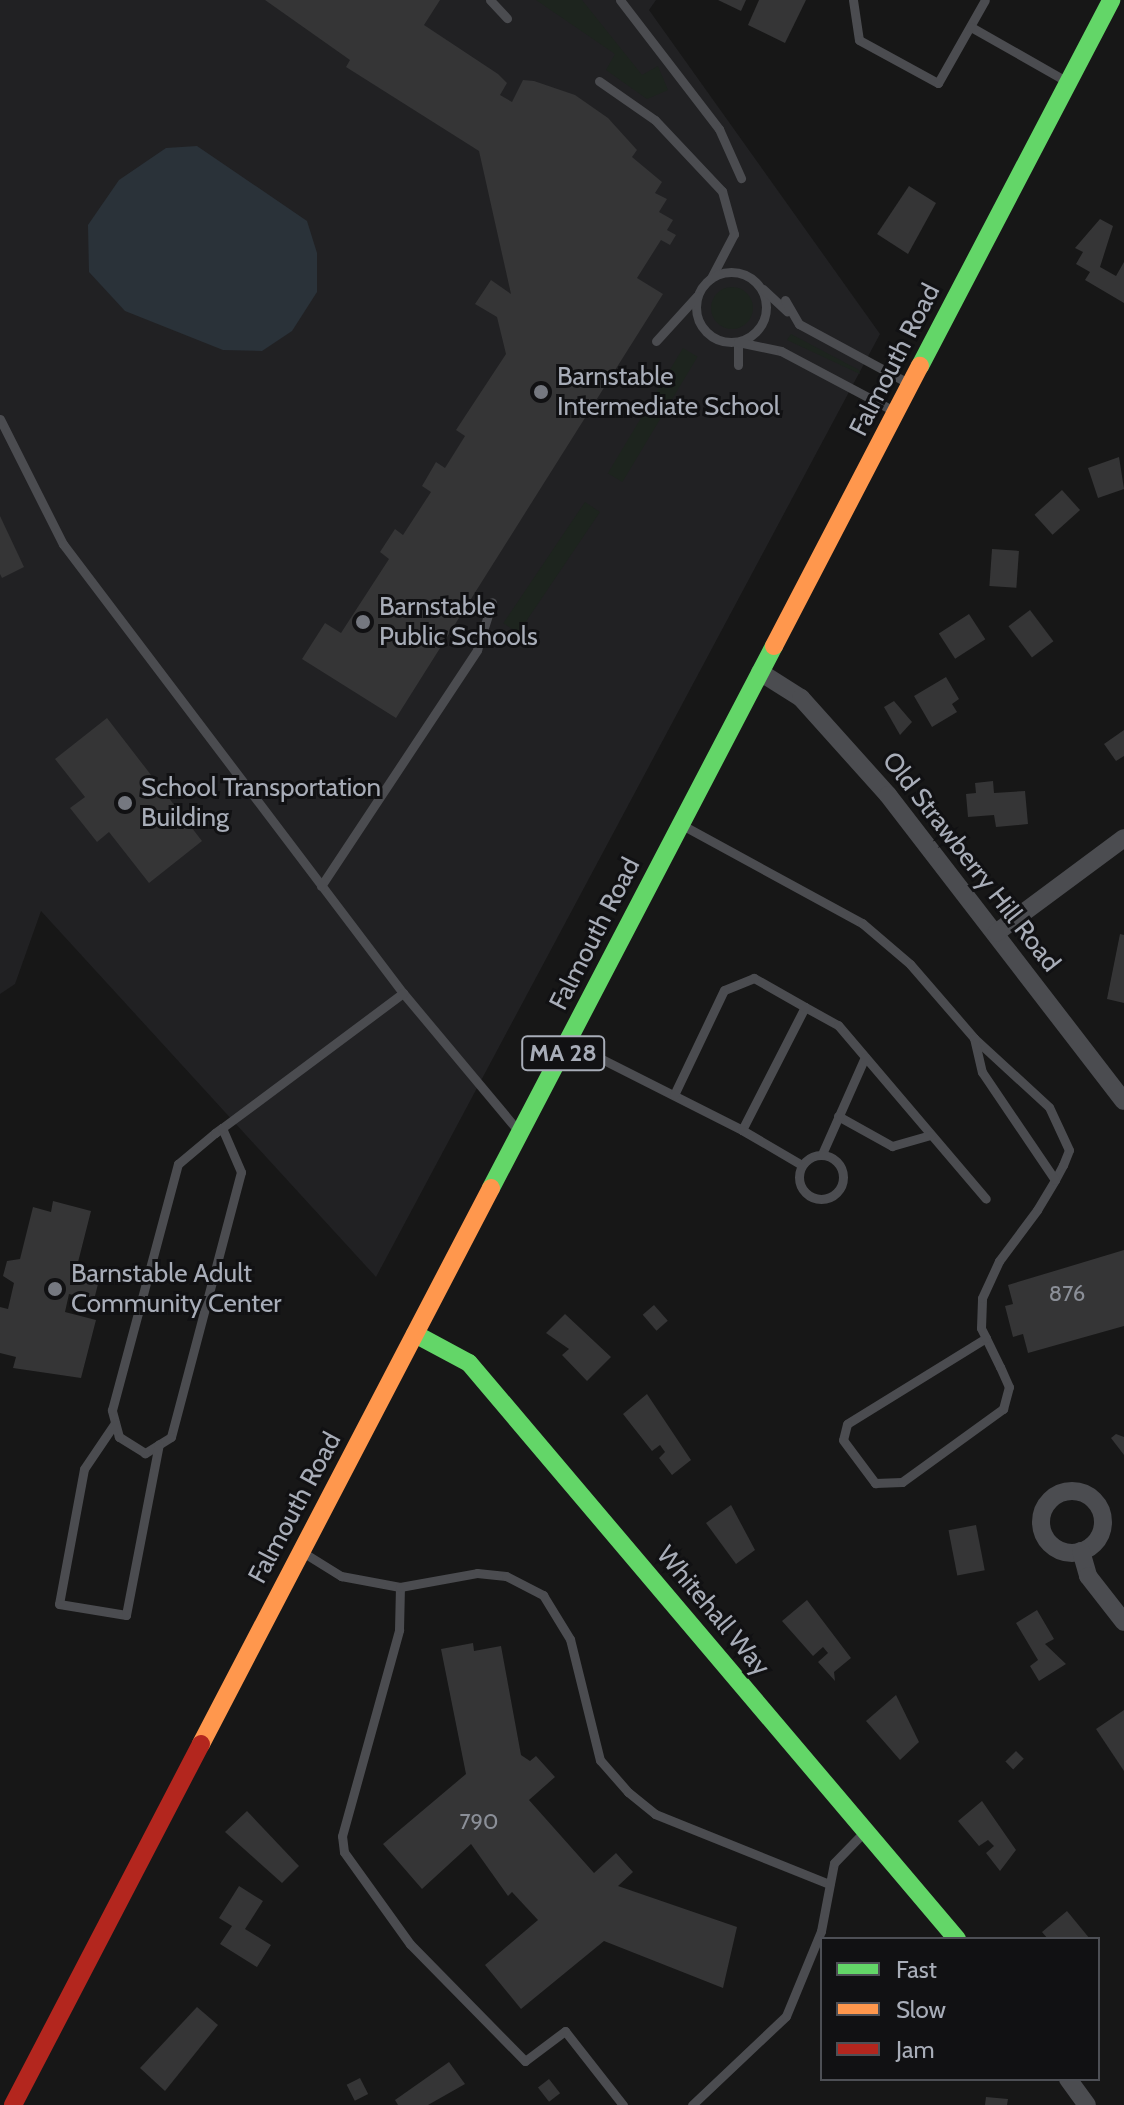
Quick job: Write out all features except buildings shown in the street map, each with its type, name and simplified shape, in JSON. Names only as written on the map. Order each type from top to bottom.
[{"type":"main road","name":"Falmouth Road","points":[[13,2105],[1111,0]]},
{"type":"main road","name":"Whitehall Way","points":[[415,1334],[469,1363],[955,1937]]},
{"type":"street","name":"Old Strawberry Hill Road","points":[[760,672],[801,698],[996,933],[1124,1101]]},
{"type":"street","points":[[996,933],[1124,838]]},
{"type":"street","points":[[1081,1551],[1088,1576],[1124,1622]]},
{"type":"street","points":[[1069,2081],[1087,2105]]},
{"type":"street","points":[[0,2101],[5,2105]]},
{"type":"lane","points":[[490,0],[507,18]]},
{"type":"lane","points":[[620,0],[719,129],[741,178]]},
{"type":"lane","points":[[853,0],[859,40],[938,83],[985,0]]},
{"type":"lane","points":[[971,27],[1068,82]]},
{"type":"lane","points":[[599,81],[655,120],[729,203],[734,234],[711,278],[656,341]]},
{"type":"lane","points":[[711,278],[732,271],[761,287],[790,313],[911,385]]},
{"type":"lane","points":[[738,342],[765,320],[761,287]]},
{"type":"lane","points":[[697,296],[704,331],[781,351],[897,413]]},
{"type":"lane","points":[[785,300],[790,313]]},
{"type":"lane","points":[[738,342],[738,365]]},
{"type":"lane","points":[[0,419],[63,544],[403,993],[520,1132]]},
{"type":"lane","points":[[321,886],[477,650],[492,602]]},
{"type":"lane","points":[[681,825],[862,923],[919,973],[974,1038],[1008,1064],[1061,1124],[1069,1150],[1055,1180],[990,1280],[981,1317],[986,1338],[1009,1387],[1003,1409],[902,1482],[875,1483],[843,1440],[847,1424],[986,1338]]},
{"type":"lane","points":[[674,1095],[724,990],[754,978],[838,1025],[986,1199]]},
{"type":"lane","points":[[222,1128],[241,1172],[171,1437],[145,1453],[119,1437],[112,1410],[178,1164],[222,1128],[403,993]]},
{"type":"lane","points":[[742,1130],[805,1007]]},
{"type":"lane","points":[[974,1038],[982,1072],[1055,1180]]},
{"type":"lane","points":[[569,1042],[742,1130],[802,1165]]},
{"type":"lane","points":[[802,1165],[822,1154],[865,1057]]},
{"type":"lane","points":[[838,1116],[892,1146],[930,1135]]},
{"type":"lane","points":[[802,1165],[805,1192],[832,1197],[843,1171],[822,1154]]},
{"type":"lane","points":[[115,1423],[84,1469],[59,1604],[126,1615],[159,1444]]},
{"type":"lane","points":[[301,1551],[341,1576],[400,1587],[477,1573],[506,1576],[543,1595],[570,1639],[600,1760],[628,1792],[655,1814],[829,1884]]},
{"type":"lane","points":[[400,1587],[399,1630],[342,1836],[344,1852],[410,1944],[505,2043],[525,2061],[565,2031],[623,2105]]},
{"type":"lane","points":[[692,2105],[786,2016],[821,1931],[834,1863],[865,1831]]},
{"type":"shaded area","name":"Barnstable Public Schools","points":[[0,0],[656,0],[649,10],[880,334],[376,1277],[41,911],[15,984],[0,994]]},
{"type":"shaded area","points":[[536,0],[582,0],[642,75],[658,66],[668,90],[647,99],[606,70],[615,54]]},
{"type":"shaded area","points":[[197,146],[307,221],[317,253],[317,292],[292,331],[262,351],[223,350],[125,311],[89,272],[88,225],[119,180],[166,148]]},
{"type":"shaded area","points":[[732,287],[747,293],[753,308],[747,323],[732,329],[717,323],[711,308],[717,293]]},
{"type":"shaded area","points":[[791,334],[859,370],[860,374],[787,340]]},
{"type":"shaded area","points":[[683,348],[698,357],[622,482],[608,473]]},
{"type":"shaded area","points":[[585,502],[600,512],[518,633],[503,623]]},
{"type":"traffic: fast","points":[[920,366],[1111,0]]},
{"type":"traffic: fast","points":[[491,1188],[774,646]]},
{"type":"traffic: fast","points":[[415,1334],[469,1363],[955,1937]]},
{"type":"traffic: slow","points":[[774,646],[920,366]]},
{"type":"traffic: slow","points":[[201,1744],[491,1188]]},
{"type":"traffic: jam","points":[[13,2105],[201,1744]]},
{"type":"place","name":"Barnstable Intermediate School","points":[[541,392]]},
{"type":"place","name":"Barnstable Public Schools","points":[[363,622]]},
{"type":"place","name":"School Transportation Building","points":[[125,803]]},
{"type":"place","name":"Barnstable Adult Community Center","points":[[55,1289]]}]
